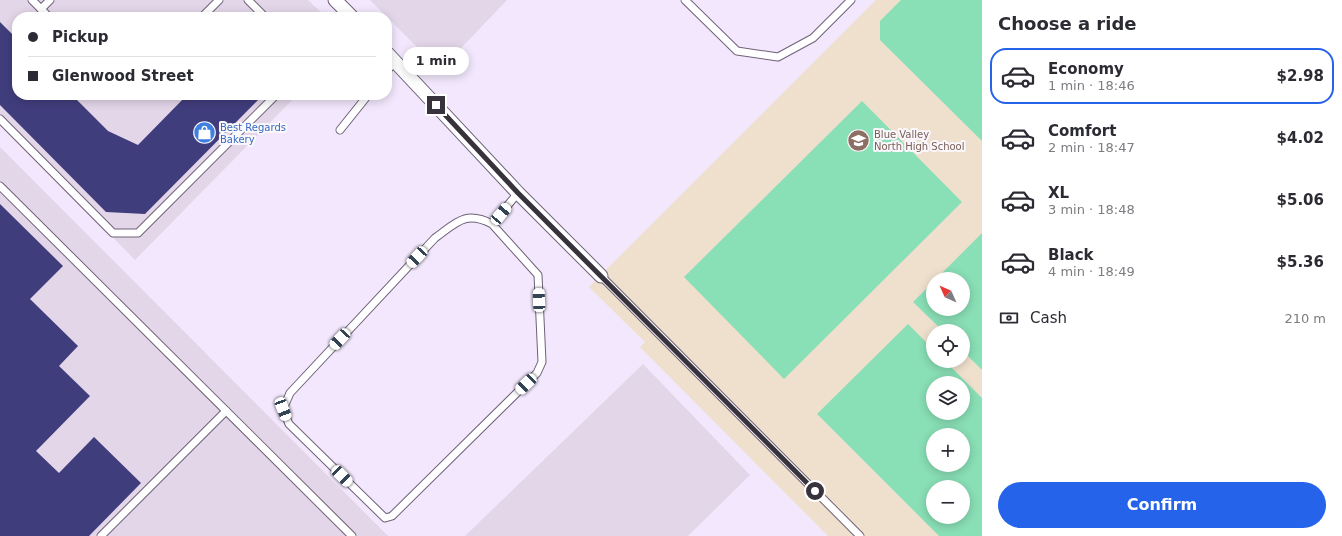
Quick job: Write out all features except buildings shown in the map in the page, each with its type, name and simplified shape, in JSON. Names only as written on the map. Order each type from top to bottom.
[{"type":"street","points":[[335,0],[347,12]]},
{"type":"street","points":[[392,64],[601,276]]},
{"type":"lane","points":[[32,0],[44,12]]},
{"type":"lane","points":[[41,9],[50,0]]},
{"type":"lane","points":[[207,12],[219,0]]},
{"type":"lane","points":[[248,0],[260,12]]},
{"type":"lane","points":[[685,0],[737,51],[778,57],[813,38],[851,0]]},
{"type":"lane","points":[[0,119],[113,233],[138,233],[271,100]]},
{"type":"lane","points":[[340,130],[364,100]]},
{"type":"lane","points":[[0,186],[352,536]]},
{"type":"lane","points":[[492,224],[518,193]]},
{"type":"lane","points":[[462,218],[482,218],[492,224],[538,276],[542,362],[537,373],[392,516],[385,518],[289,424],[283,409],[290,393],[435,238],[462,218]]},
{"type":"lane","points":[[601,276],[860,536]]},
{"type":"lane","points":[[101,536],[226,411]]},
{"type":"shaded area","points":[[0,0],[308,0],[321,12],[12,12],[12,100],[292,100],[135,260],[0,121]]},
{"type":"shaded area","points":[[370,0],[507,0],[440,70],[392,22],[392,12],[382,12]]},
{"type":"shaded area","name":"Blue Valley North High School","points":[[876,0],[982,0],[982,536],[828,536],[640,347],[645,342],[589,287]]},
{"type":"shaded area","points":[[0,147],[388,536],[0,536]]},
{"type":"shaded area","points":[[643,364],[750,475],[688,536],[465,536]]},
{"type":"green space","points":[[901,0],[982,0],[982,141],[880,40],[880,21]]},
{"type":"green space","points":[[862,101],[962,202],[784,379],[684,277]]},
{"type":"green space","points":[[982,233],[982,370],[970,358],[970,324],[936,324],[927,316],[970,316],[970,272],[943,272]]},
{"type":"green space","points":[[926,289],[926,315],[913,302]]},
{"type":"green space","points":[[908,324],[926,342],[926,368],[952,368],[960,376],[926,376],[926,420],[970,420],[970,386],[982,398],[982,536],[939,536],[927,524],[970,524],[970,480],[926,480],[926,523],[817,414]]},
{"type":"place","name":"Best Regards Bakery","points":[[205,133]]},
{"type":"place","name":"Blue Valley North High School","points":[[859,140]]},
{"type":"route","points":[[436,105],[518,193],[815,491]]}]
